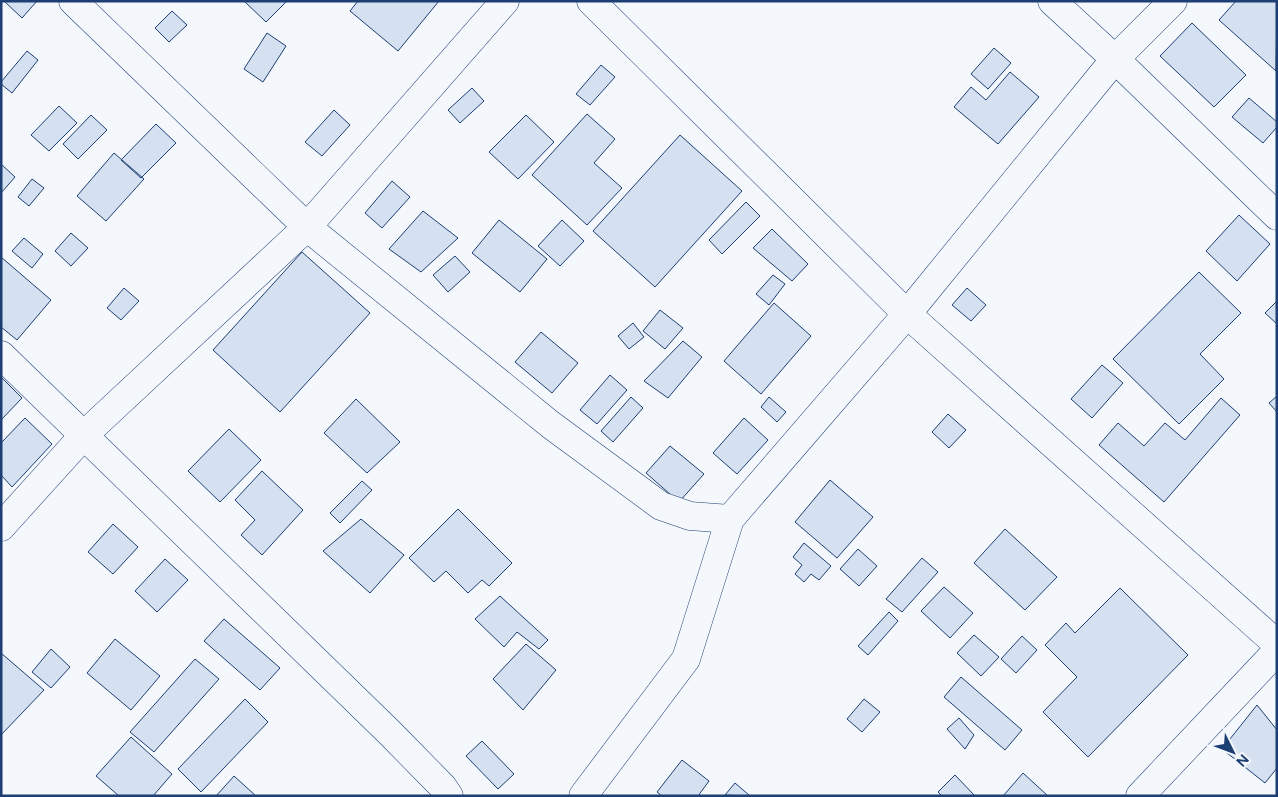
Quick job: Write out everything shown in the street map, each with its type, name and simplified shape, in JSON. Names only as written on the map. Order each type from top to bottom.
[{"type":"street","points":[[73,1],[307,227],[551,425],[661,506],[690,516],[730,519]]},
{"type":"street","points":[[1,527],[85,434],[307,227],[505,1]]},
{"type":"street","points":[[591,1],[907,314],[1277,644]]},
{"type":"street","points":[[1052,1],[1115,58],[1277,216]]},
{"type":"street","points":[[583,796],[686,659],[730,519],[907,314],[1115,58],[1173,1]]},
{"type":"street","points":[[1,355],[85,434],[382,725],[443,787],[449,796]]},
{"type":"street","points":[[1140,796],[1277,651]]},
{"type":"building","points":[[4,1],[37,1],[22,18]]},
{"type":"building","points":[[244,1],[287,1],[266,22]]},
{"type":"building","points":[[358,1],[439,1],[398,51],[350,11]]},
{"type":"building","points":[[1236,1],[1277,1],[1276,71],[1219,20]]},
{"type":"building","points":[[172,11],[187,25],[169,42],[155,28]]},
{"type":"building","points":[[1192,23],[1246,75],[1214,107],[1160,56]]},
{"type":"building","points":[[267,33],[286,46],[263,82],[244,69]]},
{"type":"building","points":[[994,48],[1011,63],[988,89],[971,74]]},
{"type":"building","points":[[27,51],[38,60],[12,93],[1,82]]},
{"type":"building","points":[[601,65],[615,77],[590,105],[576,94]]},
{"type":"building","points":[[1010,72],[1039,97],[998,144],[954,107],[971,87],[986,100]]},
{"type":"building","points":[[472,88],[484,101],[460,123],[448,110]]},
{"type":"building","points":[[1249,98],[1277,122],[1277,127],[1263,143],[1232,117]]},
{"type":"building","points":[[59,106],[77,123],[49,151],[31,135]]},
{"type":"building","points":[[334,110],[350,125],[322,156],[305,142]]},
{"type":"building","points":[[587,114],[615,139],[594,163],[622,188],[587,225],[532,175]]},
{"type":"building","points":[[91,115],[107,130],[78,159],[63,144]]},
{"type":"building","points":[[526,115],[554,142],[518,179],[489,152]]},
{"type":"building","points":[[156,124],[176,143],[141,178],[121,160]]},
{"type":"building","points":[[680,135],[742,191],[655,287],[593,231]]},
{"type":"building","points":[[114,153],[144,179],[106,221],[77,196]]},
{"type":"building","points":[[1,164],[15,177],[1,193]]},
{"type":"building","points":[[32,179],[44,188],[29,206],[18,197]]},
{"type":"building","points":[[392,181],[410,197],[382,228],[365,213]]},
{"type":"building","points":[[746,202],[760,216],[722,254],[709,240]]},
{"type":"building","points":[[423,211],[458,238],[421,272],[389,249]]},
{"type":"building","points":[[1239,215],[1270,244],[1237,281],[1206,251]]},
{"type":"building","points":[[499,220],[547,259],[520,292],[472,253]]},
{"type":"building","points":[[562,220],[584,241],[560,266],[538,246]]},
{"type":"building","points":[[772,229],[808,264],[792,281],[753,248]]},
{"type":"building","points":[[71,233],[88,248],[71,266],[55,251]]},
{"type":"building","points":[[24,238],[43,254],[32,268],[12,251]]},
{"type":"building","points":[[302,252],[370,313],[280,412],[213,350]]},
{"type":"building","points":[[455,256],[470,272],[448,292],[433,275]]},
{"type":"building","points":[[1,257],[51,300],[17,340],[1,327]]},
{"type":"building","points":[[1199,272],[1241,313],[1200,354],[1224,379],[1179,424],[1113,359]]},
{"type":"building","points":[[773,275],[785,284],[769,305],[756,294]]},
{"type":"building","points":[[124,288],[139,301],[121,320],[107,308]]},
{"type":"building","points":[[967,288],[986,305],[971,321],[952,305]]},
{"type":"building","points":[[1277,301],[1277,324],[1265,313]]},
{"type":"building","points":[[774,303],[811,336],[761,394],[724,361]]},
{"type":"building","points":[[660,310],[683,328],[665,349],[643,331]]},
{"type":"building","points":[[633,323],[644,337],[629,349],[618,336]]},
{"type":"building","points":[[541,332],[578,363],[552,393],[515,362]]},
{"type":"building","points":[[683,341],[702,357],[668,398],[644,381]]},
{"type":"building","points":[[1102,365],[1123,383],[1092,418],[1071,399]]},
{"type":"building","points":[[610,375],[627,390],[597,424],[580,410]]},
{"type":"building","points":[[1,377],[22,398],[1,420]]},
{"type":"building","points":[[1277,396],[1277,412],[1269,403]]},
{"type":"building","points":[[631,397],[643,408],[613,442],[601,431]]},
{"type":"building","points":[[769,397],[786,412],[777,422],[761,407]]},
{"type":"building","points":[[1221,398],[1240,415],[1164,502],[1099,445],[1118,423],[1144,446],[1165,423],[1185,440]]},
{"type":"building","points":[[356,399],[400,442],[367,473],[324,433]]},
{"type":"building","points":[[948,414],[966,430],[949,448],[932,432]]},
{"type":"building","points":[[25,418],[52,444],[12,487],[1,475],[1,443]]},
{"type":"building","points":[[744,418],[768,440],[737,474],[713,453]]},
{"type":"building","points":[[229,429],[261,460],[220,502],[188,471]]},
{"type":"building","points":[[670,446],[704,474],[679,502],[646,473]]},
{"type":"building","points":[[262,471],[303,510],[262,555],[241,535],[255,520],[235,500]]},
{"type":"building","points":[[830,480],[873,517],[837,558],[795,522]]},
{"type":"building","points":[[362,481],[372,490],[340,523],[330,513]]},
{"type":"building","points":[[458,509],[512,563],[489,586],[482,580],[468,593],[446,571],[434,582],[409,558]]},
{"type":"building","points":[[361,519],[404,555],[370,593],[323,551]]},
{"type":"building","points":[[113,524],[138,547],[113,574],[88,552]]},
{"type":"building","points":[[1005,529],[1057,577],[1025,610],[974,563]]},
{"type":"building","points":[[804,543],[831,566],[819,580],[811,574],[804,582],[795,574],[802,565],[793,557]]},
{"type":"building","points":[[858,549],[877,566],[859,586],[840,569]]},
{"type":"building","points":[[922,558],[938,572],[902,612],[886,599]]},
{"type":"building","points":[[165,559],[188,580],[157,612],[135,591]]},
{"type":"building","points":[[944,587],[973,613],[950,638],[921,611]]},
{"type":"building","points":[[1120,588],[1188,655],[1088,757],[1043,712],[1077,677],[1045,645],[1066,623],[1075,633]]},
{"type":"building","points":[[500,596],[548,640],[539,649],[517,632],[504,647],[475,619]]},
{"type":"building","points":[[889,612],[898,621],[868,655],[858,646]]},
{"type":"building","points":[[224,619],[280,668],[260,690],[204,641]]},
{"type":"building","points":[[974,635],[999,657],[981,676],[957,653]]},
{"type":"building","points":[[1022,636],[1037,650],[1016,673],[1001,659]]},
{"type":"building","points":[[115,639],[160,676],[131,710],[87,673]]},
{"type":"building","points":[[526,644],[556,670],[523,710],[493,679]]},
{"type":"building","points":[[51,649],[70,667],[51,688],[32,672]]},
{"type":"building","points":[[1,653],[44,690],[1,735]]},
{"type":"building","points":[[195,659],[219,679],[154,752],[130,732]]},
{"type":"building","points":[[961,677],[1022,730],[1005,750],[944,697]]},
{"type":"building","points":[[245,699],[268,722],[201,792],[178,769]]},
{"type":"building","points":[[864,699],[880,712],[862,732],[847,719]]},
{"type":"building","points":[[1257,705],[1277,730],[1277,768],[1265,783],[1222,749]]},
{"type":"building","points":[[959,718],[974,735],[965,749],[947,729]]},
{"type":"building","points":[[131,737],[172,774],[153,796],[119,796],[96,776]]},
{"type":"building","points":[[482,741],[514,774],[498,789],[466,756]]},
{"type":"building","points":[[682,760],[709,781],[698,796],[662,796],[657,792]]},
{"type":"building","points":[[1023,773],[1048,796],[1003,796]]},
{"type":"building","points":[[955,775],[975,796],[942,796],[938,792]]},
{"type":"building","points":[[234,776],[256,796],[216,796]]},
{"type":"building","points":[[735,783],[749,795],[725,795]]}]
